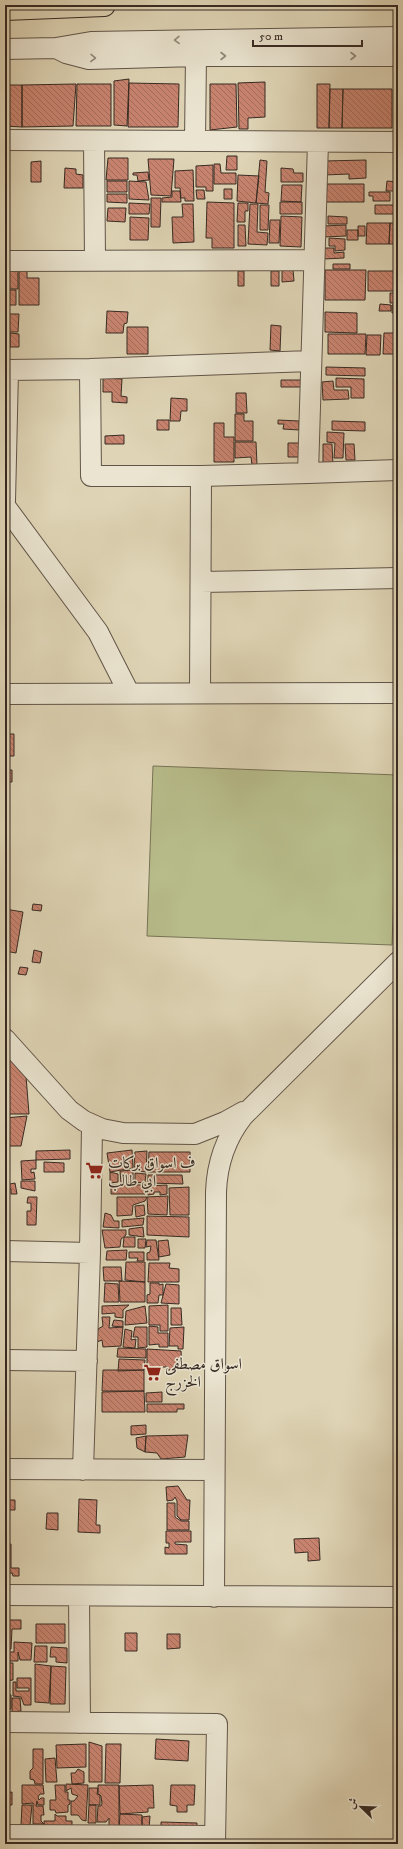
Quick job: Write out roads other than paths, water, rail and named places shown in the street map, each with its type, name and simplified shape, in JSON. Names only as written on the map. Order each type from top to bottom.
[{"type":"highway","points":[[5,9],[104,5]]},
{"type":"street","points":[[5,49],[56,48],[91,42],[398,37]]},
{"type":"street","points":[[56,48],[66,53],[89,58],[196,56],[398,56]]},
{"type":"street","points":[[195,141],[196,56]]},
{"type":"street","points":[[5,140],[398,142]]},
{"type":"street","points":[[94,141],[95,260]]},
{"type":"street","points":[[308,473],[318,142]]},
{"type":"street","points":[[5,260],[314,260]]},
{"type":"street","points":[[5,501],[6,370],[90,369],[311,361]]},
{"type":"street","points":[[90,369],[90,476],[202,476],[398,470]]},
{"type":"street","points":[[200,693],[202,476]]},
{"type":"street","points":[[5,506],[98,632],[129,693]]},
{"type":"street","points":[[201,582],[398,578]]},
{"type":"street","points":[[5,694],[398,693]]},
{"type":"street","points":[[214,1597],[216,1192],[218,1165],[228,1139],[239,1121],[252,1106],[398,962]]},
{"type":"street","points":[[5,1039],[69,1110],[92,1126],[112,1132],[195,1134],[225,1122],[252,1106]]},
{"type":"street","points":[[83,1470],[90,1253],[92,1126]]},
{"type":"street","points":[[195,1134],[209,1147],[218,1165]]},
{"type":"street","points":[[5,1251],[90,1253]]},
{"type":"street","points":[[5,1360],[87,1361]]},
{"type":"street","points":[[5,1469],[214,1470]]},
{"type":"street","points":[[5,1595],[398,1597]]},
{"type":"street","points":[[79,1596],[80,1723]]},
{"type":"street","points":[[5,1722],[217,1724],[215,1840],[5,1835]]},
{"type":"place","name":"ف اسواق بركات ابي طالب","points":[[95,1171]]},
{"type":"place","name":"اسواق مصطفى الخزرج","points":[[152,1372]]}]
